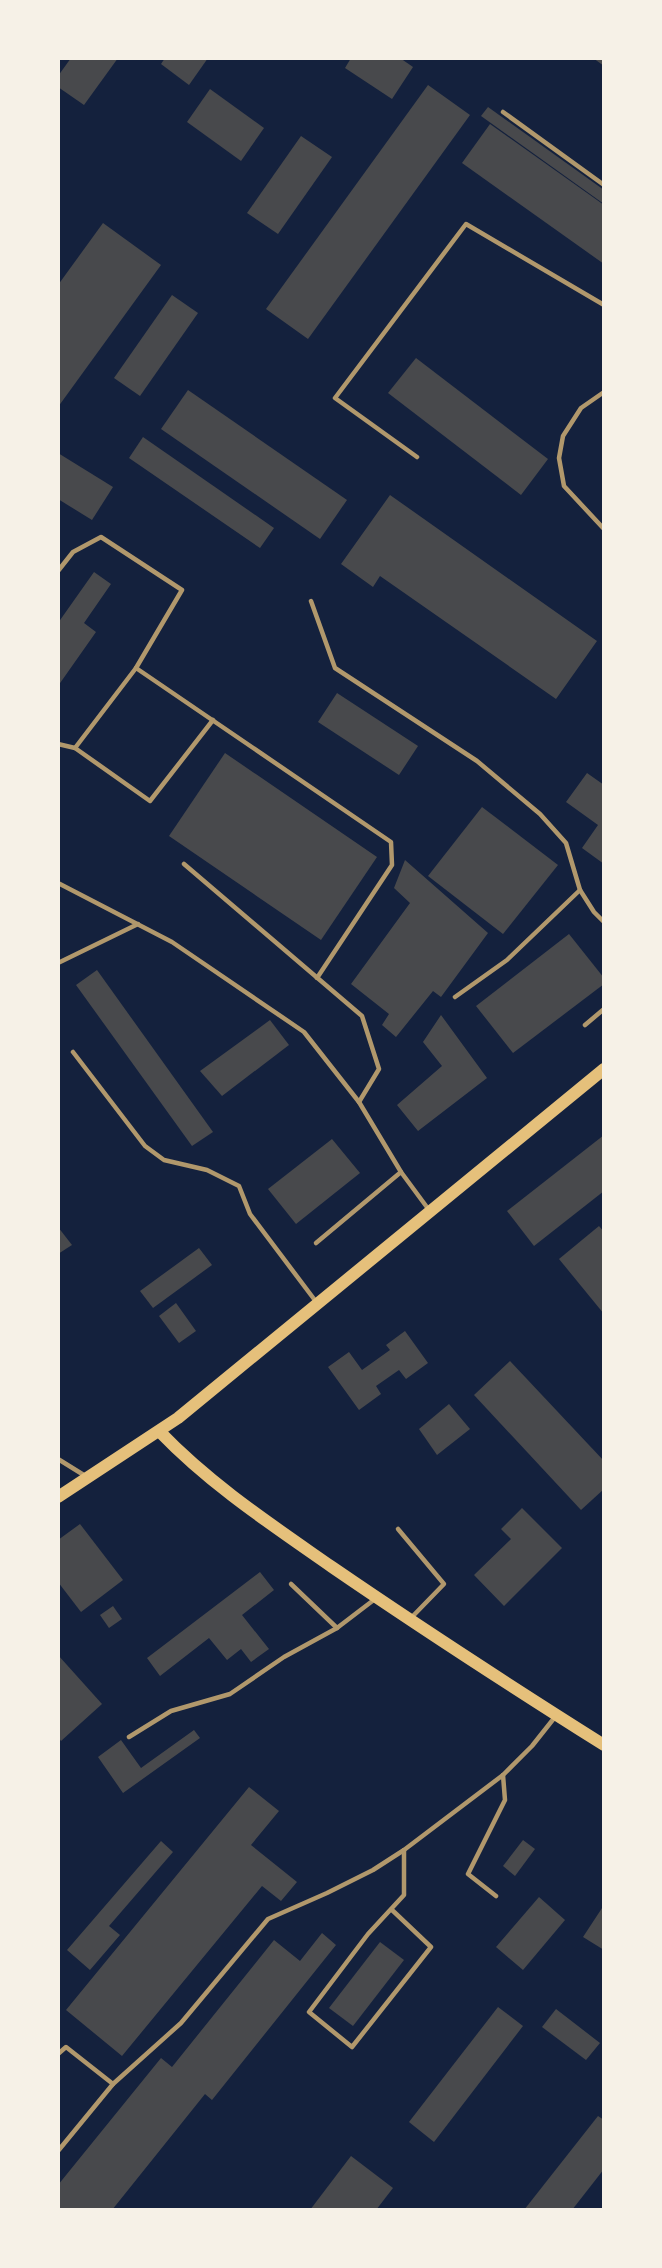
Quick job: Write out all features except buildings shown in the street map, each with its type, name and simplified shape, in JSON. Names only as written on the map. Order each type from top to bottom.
[{"type":"main road","points":[[58,1497],[160,1432],[603,1069]]},
{"type":"main road","points":[[160,1432],[207,1478],[409,1619],[603,1745]]},
{"type":"lane","points":[[503,112],[603,184]]},
{"type":"lane","points":[[417,457],[336,398],[466,224],[603,305]]},
{"type":"lane","points":[[603,392],[581,408],[563,436],[559,458],[564,486],[603,528]]},
{"type":"lane","points":[[58,571],[73,552],[100,537],[182,590],[136,668],[75,748]]},
{"type":"lane","points":[[58,558],[66,562]]},
{"type":"lane","points":[[311,601],[335,668],[477,761],[540,814],[566,843],[579,891],[603,922]]},
{"type":"lane","points":[[136,668],[391,842],[392,865],[317,978]]},
{"type":"lane","points":[[58,744],[75,748],[150,801],[213,720]]},
{"type":"lane","points":[[184,864],[362,1016],[379,1069],[359,1102]]},
{"type":"lane","points":[[58,883],[172,942],[304,1032],[359,1102],[401,1172],[430,1212]]},
{"type":"lane","points":[[455,997],[507,960],[579,891]]},
{"type":"lane","points":[[58,963],[138,924]]},
{"type":"lane","points":[[585,1025],[603,1009]]},
{"type":"lane","points":[[73,1052],[145,1146],[164,1160],[207,1170],[239,1186],[250,1214],[316,1303]]},
{"type":"lane","points":[[316,1243],[401,1172]]},
{"type":"lane","points":[[58,1459],[89,1478]]},
{"type":"lane","points":[[398,1529],[444,1584],[409,1619]]},
{"type":"lane","points":[[291,1584],[337,1628]]},
{"type":"lane","points":[[129,1737],[171,1711],[230,1694],[284,1657],[337,1628],[378,1598]]},
{"type":"lane","points":[[58,2151],[113,2084],[181,2023],[268,1919],[337,1889],[404,1850],[502,1775],[532,1746],[556,1715]]},
{"type":"lane","points":[[496,1896],[468,1874],[505,1800],[502,1775]]},
{"type":"lane","points":[[392,1909],[431,1947],[352,2047],[309,2012],[368,1934],[404,1895],[404,1850]]},
{"type":"lane","points":[[58,2054],[66,2047],[113,2084]]}]
